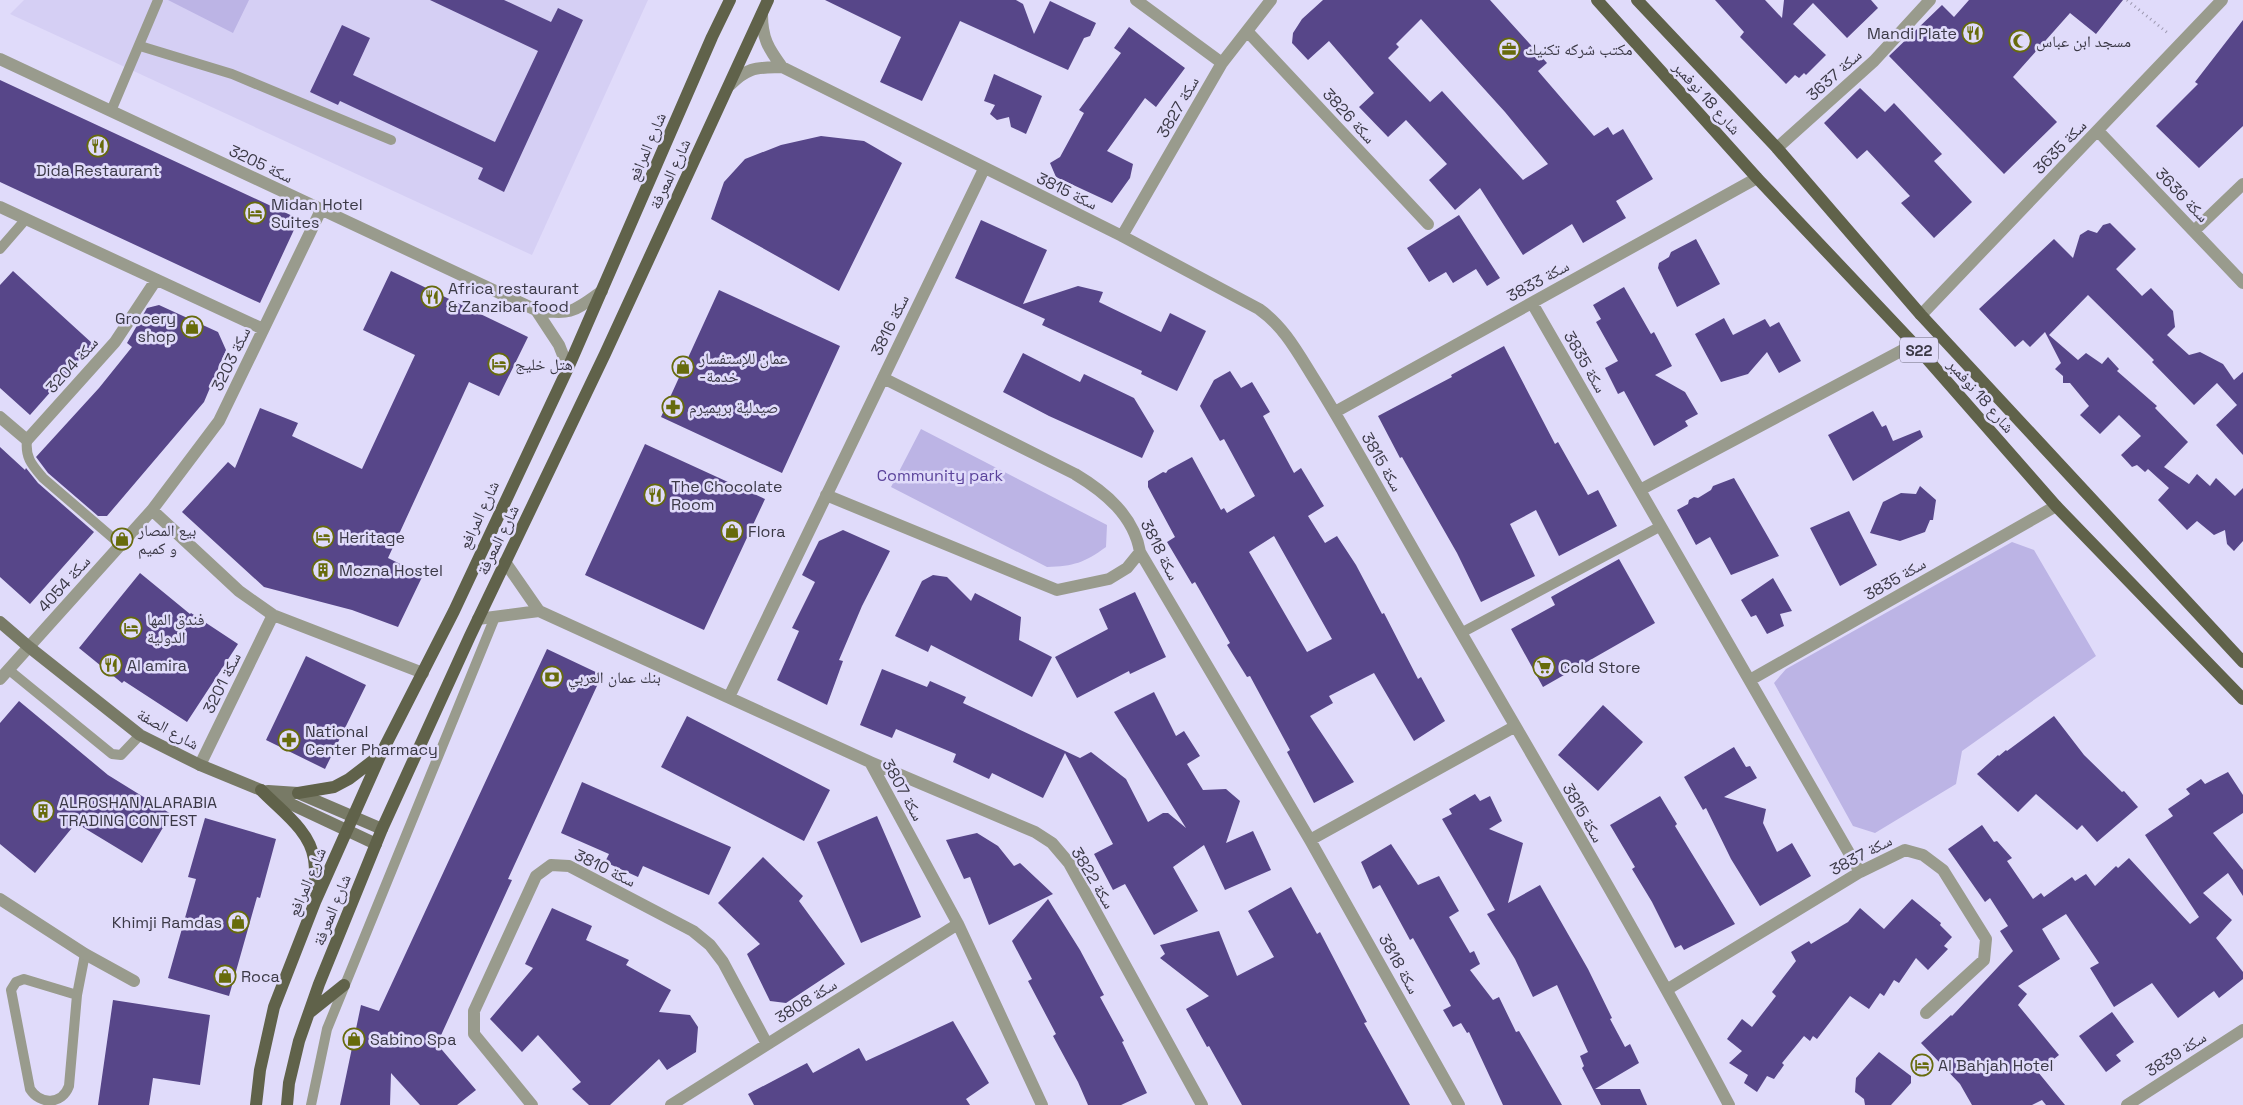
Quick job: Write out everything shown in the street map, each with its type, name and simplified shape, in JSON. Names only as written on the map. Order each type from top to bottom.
[{"type":"main road","name":"شارع المرافع","points":[[256,1105],[260,1070],[274,1007],[315,902],[381,754],[423,673],[568,368],[712,37],[730,0]]},
{"type":"main road","name":"شارع المعرفة","points":[[288,1105],[289,1083],[299,1041],[382,829],[478,619],[605,354],[768,0]]},
{"type":"main road","name":"شارع 18 نوفمبر","points":[[1596,0],[1757,178],[1914,344],[2056,506],[2243,699]]},
{"type":"main road","name":"شارع 18 نوفمبر","points":[[1637,0],[1776,148],[1921,315],[2237,650],[2243,662]]},
{"type":"main road","points":[[298,793],[334,787],[381,754]]},
{"type":"main road","points":[[261,790],[298,826],[311,847],[314,859],[315,902]]},
{"type":"main road","points":[[309,1013],[344,985]]},
{"type":"street","points":[[1136,0],[1222,63]]},
{"type":"street","name":"سكة 3827","points":[[1122,236],[1222,63],[1271,0]]},
{"type":"street","name":"سكة 3637","points":[[1776,148],[1874,61],[1930,0]]},
{"type":"street","name":"سكة 3635","points":[[1921,315],[2222,0]]},
{"type":"street","name":"سكة 3815","points":[[762,14],[762,26],[766,45],[782,67],[1122,236],[1271,317],[1285,333],[1335,412],[1514,727],[1668,989],[1729,1105]]},
{"type":"street","name":"سكة 3826","points":[[1247,31],[1428,224]]},
{"type":"street","name":"سكة 3205","points":[[0,59],[536,310],[559,313],[574,312],[602,291]]},
{"type":"street","name":"سكة 3815","points":[[727,88],[742,72],[758,68],[782,67]]},
{"type":"street","name":"سكة 3636","points":[[2098,131],[2243,283]]},
{"type":"street","name":"سكة 3816","points":[[728,697],[984,169]]},
{"type":"street","name":"سكة 3833","points":[[1335,412],[1757,178]]},
{"type":"street","points":[[2194,232],[2243,184]]},
{"type":"street","points":[[0,207],[264,329]]},
{"type":"street","name":"سكة 3203","points":[[152,510],[219,421],[321,210]]},
{"type":"street","name":"سكة 3204","points":[[26,440],[115,342],[156,280]]},
{"type":"street","name":"سكة 3835","points":[[1532,303],[1860,872]]},
{"type":"street","points":[[536,310],[559,345],[568,368]]},
{"type":"street","points":[[1640,490],[1914,344]]},
{"type":"street","name":"سكة 3818","points":[[883,378],[1076,474],[1096,487],[1124,515],[1137,537],[1140,552],[1310,840],[1460,1105]]},
{"type":"street","points":[[0,417],[26,440]]},
{"type":"street","points":[[826,495],[1057,590],[1109,579],[1127,568],[1140,552]]},
{"type":"street","name":"سكة 3835","points":[[1750,680],[2056,506]]},
{"type":"street","points":[[152,510],[239,591],[273,615],[423,673]]},
{"type":"street","name":"سكة 4054","points":[[4,675],[152,510]]},
{"type":"street","name":"سكة 3807","points":[[505,562],[540,611],[870,762],[958,924],[1042,1105]]},
{"type":"street","points":[[478,619],[540,611]]},
{"type":"street","name":"سكة 3201","points":[[200,765],[273,615]]},
{"type":"street","name":"شارع الصفة","points":[[0,622],[29,648],[140,735],[200,765],[261,790],[376,844]]},
{"type":"street","points":[[1310,840],[1514,727]]},
{"type":"street","name":"سكة 3822","points":[[870,762],[1035,832],[1052,843],[1069,863],[1202,1105]]},
{"type":"street","name":"شارع الصفة","points":[[261,790],[298,793],[382,829]]},
{"type":"street","name":"سكة 3837","points":[[1668,989],[1860,872],[1905,850],[1923,855],[1943,870],[1986,939],[1984,960],[1926,1013]]},
{"type":"street","name":"سكة 3810","points":[[532,1105],[474,1034],[474,1011],[536,876],[551,865],[569,866],[693,931],[710,945],[724,962],[767,1044]]},
{"type":"street","points":[[0,899],[85,954],[134,981]]},
{"type":"street","name":"سكة 3808","points":[[671,1105],[958,924]]},
{"type":"street","name":"سكة 3839","points":[[2127,1105],[2242,1033]]},
{"type":"lane","points":[[111,111],[158,0]]},
{"type":"lane","points":[[140,46],[232,74],[391,140]]},
{"type":"lane","points":[[0,249],[26,220]]},
{"type":"lane","points":[[26,440],[26,452],[33,466],[43,478],[121,545]]},
{"type":"lane","points":[[1461,633],[1661,526]]},
{"type":"lane","points":[[311,1105],[327,1028],[495,617]]},
{"type":"lane","points":[[4,675],[112,754],[121,755],[140,735]]},
{"type":"lane","points":[[77,995],[24,979],[16,982],[12,990],[30,1089],[34,1096],[47,1103],[55,1103],[61,1099],[69,1086],[77,995],[85,954]]},
{"type":"path","points":[[2126,0],[2180,44]]},
{"type":"shaded area","points":[[24,0],[648,0],[532,255],[10,14]]},
{"type":"green space","points":[[168,0],[249,0],[233,33]]},
{"type":"green space","name":"Community park","points":[[921,429],[1107,525],[1106,547],[1078,563],[1047,567],[891,487]]},
{"type":"green space","points":[[2012,542],[2034,550],[2096,656],[1962,751],[1956,784],[1875,833],[1853,826],[1774,683],[1786,669]]},
{"type":"building","points":[[430,0],[504,0],[551,22],[558,8],[583,20],[504,192],[478,179],[483,168],[340,101],[338,105],[310,92],[342,25],[370,38],[353,75],[495,142],[538,51]]},
{"type":"building","points":[[825,0],[1016,0],[1023,4],[1034,34],[1050,1],[1096,23],[1090,36],[1084,38],[1068,70],[960,21],[922,101],[880,82],[901,37]]},
{"type":"building","points":[[1323,0],[1490,0],[1547,63],[1538,71],[1594,136],[1608,127],[1613,135],[1623,129],[1653,179],[1616,201],[1626,218],[1583,243],[1572,224],[1523,255],[1480,188],[1455,210],[1429,180],[1447,164],[1406,120],[1388,137],[1359,107],[1374,93],[1329,41],[1308,60],[1292,43],[1293,33],[1302,19]],"holes":[[[1421,19],[1505,112],[1548,164],[1523,180],[1442,91],[1430,102],[1388,58],[1399,47],[1396,44]]]},
{"type":"building","points":[[1715,0],[1765,0],[1782,18],[1784,0],[1871,0],[1878,8],[1847,38],[1813,3],[1793,24],[1826,55],[1806,75],[1804,73],[1799,78],[1795,75],[1786,84],[1740,37],[1744,32]]},
{"type":"building","points":[[1969,0],[2123,0],[2096,34],[2070,13],[2013,77],[2057,122],[2004,174],[1889,56],[1942,5],[1954,17]]},
{"type":"building","points":[[2243,20],[2243,126],[2199,168],[2156,126],[2198,84],[2195,82]]},
{"type":"building","points":[[1129,27],[1185,68],[1156,107],[1145,98],[1107,151],[1133,164],[1130,178],[1112,203],[1056,177],[1050,163],[1060,157],[1084,113],[1079,110],[1121,53],[1114,48]]},
{"type":"building","points":[[994,74],[1042,96],[1026,134],[1011,127],[1009,117],[997,120],[990,114],[995,105],[984,101]]},
{"type":"building","points":[[0,80],[299,219],[260,303],[0,182]]},
{"type":"building","points":[[1860,88],[1885,112],[1894,103],[1942,154],[1934,161],[1972,202],[1934,238],[1901,203],[1910,196],[1867,150],[1857,159],[1824,123]]},
{"type":"building","points":[[821,136],[864,141],[902,163],[839,291],[711,219],[724,182],[745,159],[781,145]]},
{"type":"building","points":[[1459,215],[1500,278],[1487,286],[1476,269],[1453,283],[1446,272],[1429,282],[1407,248]]},
{"type":"building","points":[[981,220],[1047,250],[1023,304],[1078,286],[1103,292],[1099,302],[1161,332],[1170,313],[1206,331],[1177,391],[1141,374],[1142,371],[1042,325],[1045,319],[955,278]]},
{"type":"building","points":[[2110,223],[2136,249],[2116,269],[2142,296],[2151,288],[2173,311],[2175,327],[2167,335],[2189,355],[2200,352],[2223,364],[2234,380],[2243,372],[2243,455],[2216,425],[2237,405],[2217,383],[2194,405],[2152,362],[2154,360],[2088,295],[2049,335],[2078,360],[2086,353],[2102,364],[2108,357],[2119,369],[2117,371],[2157,406],[2155,408],[2188,442],[2164,467],[2189,484],[2197,474],[2210,486],[2216,478],[2235,496],[2243,488],[2243,541],[2234,551],[2227,544],[2225,530],[2214,535],[2197,521],[2187,530],[2158,500],[2169,488],[2148,469],[2145,472],[2137,465],[2132,467],[2121,455],[2141,436],[2119,415],[2100,434],[2080,415],[2089,406],[2070,383],[2063,383],[2063,376],[2055,369],[2061,363],[2045,332],[2030,347],[2023,340],[2015,347],[1979,309],[2054,239],[2073,258],[2080,235],[2088,230],[2097,233],[2103,225]]},
{"type":"building","points":[[1696,239],[1720,284],[1677,307],[1658,268],[1659,263],[1669,257],[1671,252]]},
{"type":"building","points":[[13,271],[93,344],[30,415],[0,388],[0,285]]},
{"type":"building","points":[[391,271],[528,337],[499,396],[469,382],[388,558],[423,575],[398,627],[352,610],[264,587],[182,512],[228,462],[235,468],[260,408],[298,423],[292,436],[362,469],[415,355],[363,330]]},
{"type":"building","points":[[1624,287],[1651,334],[1654,332],[1672,366],[1655,375],[1685,392],[1698,414],[1685,421],[1688,426],[1654,446],[1624,391],[1618,394],[1605,368],[1618,361],[1596,322],[1601,319],[1593,305]]},
{"type":"building","points":[[719,290],[840,346],[782,473],[661,417]]},
{"type":"building","points":[[159,305],[218,332],[226,350],[204,402],[107,516],[98,516],[48,473],[36,457],[99,388],[132,347],[127,343],[147,308]]},
{"type":"building","points":[[1724,318],[1733,335],[1765,319],[1770,327],[1779,322],[1801,361],[1779,373],[1767,352],[1748,374],[1721,382],[1695,334]]},
{"type":"building","points":[[1504,346],[1555,444],[1558,442],[1588,495],[1598,490],[1617,526],[1559,556],[1536,510],[1510,524],[1535,576],[1481,602],[1457,553],[1402,457],[1400,458],[1378,416],[1452,377],[1451,375]]},
{"type":"building","points":[[1023,353],[1080,382],[1084,374],[1134,398],[1154,431],[1142,458],[1049,416],[1003,392]]},
{"type":"building","points":[[1230,371],[1241,388],[1252,382],[1270,412],[1263,416],[1294,473],[1301,468],[1324,506],[1308,516],[1325,543],[1337,536],[1356,565],[1382,614],[1384,613],[1418,679],[1421,677],[1445,721],[1414,741],[1374,673],[1329,696],[1333,703],[1310,716],[1354,782],[1314,803],[1287,752],[1290,750],[1250,676],[1247,677],[1227,645],[1230,643],[1195,582],[1192,584],[1167,542],[1175,537],[1148,487],[1148,481],[1163,472],[1166,473],[1168,470],[1192,457],[1221,510],[1224,508],[1227,513],[1255,496],[1224,439],[1220,441],[1200,406],[1214,380]],"holes":[[[1274,536],[1332,639],[1307,652],[1249,552]]]},
{"type":"building","points":[[1873,411],[1882,427],[1886,425],[1893,441],[1920,430],[1923,437],[1853,481],[1828,435]]},
{"type":"building","points":[[645,444],[765,499],[704,630],[585,575]]},
{"type":"building","points":[[0,447],[25,470],[26,468],[38,483],[94,532],[30,604],[0,577]]},
{"type":"building","points":[[1734,478],[1779,556],[1731,575],[1710,537],[1696,545],[1677,510],[1688,504],[1689,500],[1694,497],[1698,498],[1711,490],[1713,486]]},
{"type":"building","points":[[1920,486],[1936,500],[1933,520],[1930,520],[1925,532],[1900,541],[1870,533],[1883,502],[1901,493],[1916,494]]},
{"type":"building","points":[[1849,511],[1877,565],[1840,586],[1810,528]]},
{"type":"building","points":[[843,530],[890,551],[862,606],[839,660],[843,661],[827,705],[777,680],[799,631],[792,628],[815,582],[802,575],[819,541]]},
{"type":"building","points":[[1619,559],[1655,623],[1543,687],[1511,629],[1555,605],[1551,597]]},
{"type":"building","points":[[140,573],[190,614],[238,644],[187,722],[124,681],[122,683],[79,648]]},
{"type":"building","points":[[933,575],[947,577],[971,601],[975,593],[1021,617],[1019,640],[1052,657],[1032,697],[931,645],[928,652],[895,636],[922,581]]},
{"type":"building","points":[[1773,578],[1792,611],[1780,614],[1784,626],[1767,634],[1756,615],[1751,617],[1741,600]]},
{"type":"building","points":[[1135,592],[1166,657],[1130,674],[1129,671],[1077,698],[1055,657],[1108,629],[1099,609]]},
{"type":"building","points":[[547,649],[602,675],[508,879],[512,880],[437,1044],[476,1090],[457,1105],[420,1105],[391,1073],[390,1105],[340,1105],[361,1005],[379,1011]]},
{"type":"building","points":[[306,656],[366,685],[325,769],[266,740]]},
{"type":"building","points":[[882,669],[927,687],[930,681],[966,697],[963,703],[1080,758],[1091,752],[1126,779],[1148,822],[1163,813],[1168,813],[1186,828],[1114,712],[1154,692],[1176,736],[1184,731],[1200,756],[1187,764],[1203,790],[1226,789],[1240,801],[1226,843],[1253,831],[1271,870],[1225,890],[1204,845],[1173,867],[1198,911],[1154,935],[1125,884],[1113,890],[1094,854],[1113,844],[1065,753],[1043,798],[992,773],[989,779],[953,762],[956,754],[896,729],[892,738],[860,725]]},
{"type":"building","name":"ALROSHAN ALARABIA TRADING CONTEST","points":[[19,701],[108,775],[171,814],[142,863],[76,823],[35,873],[0,844],[0,723]]},
{"type":"building","points":[[1603,705],[1643,742],[1598,791],[1558,755]]},
{"type":"building","points":[[687,716],[830,790],[804,841],[661,767]]},
{"type":"building","points":[[2054,716],[2084,755],[2122,792],[2124,791],[2138,807],[2097,842],[2082,825],[2077,830],[2036,794],[2018,812],[1977,774],[1998,755],[2007,751]]},
{"type":"building","points":[[1734,747],[1746,767],[1750,766],[1757,778],[1724,797],[1766,809],[1763,823],[1777,852],[1792,843],[1811,876],[1760,906],[1731,859],[1706,808],[1703,810],[1684,777]]},
{"type":"building","points":[[2228,772],[2243,795],[2243,813],[2213,833],[2243,870],[2243,896],[2228,873],[2203,893],[2232,920],[2216,938],[2243,972],[2243,979],[2219,998],[2214,991],[2178,1018],[2152,983],[2114,1007],[2090,968],[2099,963],[2066,914],[2042,929],[2060,959],[2018,986],[2027,994],[2018,1005],[2059,1055],[2038,1072],[2065,1105],[2046,1105],[2042,1100],[2032,1105],[1972,1105],[1960,1084],[1921,1043],[1952,1016],[2013,951],[2000,931],[2008,926],[1990,898],[1985,902],[1948,849],[1982,825],[1994,842],[1997,841],[2012,858],[2007,861],[2033,899],[2041,893],[2044,897],[2072,877],[2075,881],[2086,874],[2095,886],[2116,866],[2118,868],[2129,858],[2190,924],[2199,917],[2145,835],[2173,816],[2168,809],[2190,794],[2186,789],[2201,779],[2205,784]]},
{"type":"building","points":[[582,782],[731,847],[709,895],[643,866],[638,877],[605,862],[609,854],[561,833]]},
{"type":"building","points":[[1475,794],[1480,801],[1490,796],[1502,821],[1489,829],[1523,843],[1508,903],[1540,885],[1588,969],[1612,1018],[1610,1019],[1625,1047],[1630,1044],[1639,1063],[1595,1089],[1640,1089],[1647,1105],[1601,1105],[1582,1068],[1584,1066],[1580,1056],[1588,1052],[1557,985],[1533,997],[1515,959],[1487,914],[1495,910],[1442,819],[1452,814],[1449,809]]},
{"type":"building","points":[[1660,796],[1677,824],[1675,826],[1735,924],[1684,950],[1681,945],[1675,948],[1652,902],[1632,869],[1635,867],[1610,825]]},
{"type":"building","points":[[877,816],[921,917],[861,943],[817,842]]},
{"type":"building","points":[[205,818],[276,839],[260,898],[257,897],[229,996],[168,978],[196,879],[188,877]]},
{"type":"building","points":[[977,833],[998,846],[1014,866],[1020,863],[1053,894],[989,925],[970,877],[964,879],[946,840]]},
{"type":"building","points":[[1391,844],[1418,885],[1439,876],[1459,911],[1449,917],[1470,953],[1474,951],[1480,964],[1470,970],[1493,1000],[1499,997],[1516,1032],[1519,1031],[1562,1105],[1503,1105],[1469,1032],[1467,1033],[1461,1023],[1453,1027],[1443,1010],[1451,1006],[1413,938],[1410,940],[1380,885],[1373,889],[1361,862]]},
{"type":"building","points":[[763,857],[803,896],[799,901],[845,964],[786,1003],[770,1001],[747,954],[760,944],[718,903]]},
{"type":"building","points":[[1291,887],[1317,934],[1320,932],[1367,1022],[1364,1023],[1410,1105],[1242,1105],[1186,1009],[1209,996],[1160,958],[1165,954],[1160,945],[1219,931],[1237,976],[1274,957],[1248,911]]},
{"type":"building","points":[[1048,899],[1080,950],[1104,995],[1100,997],[1124,1041],[1122,1042],[1147,1093],[1121,1105],[1088,1105],[1053,1036],[1056,1034],[1028,981],[1032,979],[1012,941]]},
{"type":"building","points":[[1912,899],[1941,923],[1940,925],[1952,937],[1944,946],[1948,949],[1928,970],[1916,958],[1899,983],[1894,980],[1884,996],[1880,993],[1869,1009],[1850,996],[1817,1039],[1813,1036],[1810,1041],[1804,1036],[1782,1063],[1784,1065],[1774,1079],[1767,1076],[1757,1092],[1744,1083],[1748,1075],[1729,1063],[1742,1051],[1727,1039],[1742,1019],[1752,1027],[1776,996],[1772,992],[1796,961],[1791,952],[1809,941],[1811,944],[1848,922],[1860,908],[1884,929]]},
{"type":"building","points":[[552,908],[592,926],[586,940],[629,960],[626,965],[671,990],[659,1012],[690,1015],[698,1027],[696,1052],[667,1070],[659,1059],[610,1105],[589,1105],[572,1089],[581,1082],[538,1035],[522,1052],[490,1019],[533,968],[525,964]]},
{"type":"building","points":[[113,1000],[210,1015],[200,1085],[153,1078],[149,1105],[98,1105]]},
{"type":"building","points":[[2112,1012],[2134,1042],[2116,1055],[2121,1061],[2106,1072],[2079,1036]]},
{"type":"building","points":[[953,1021],[989,1083],[966,1099],[970,1105],[754,1105],[748,1094],[807,1063],[813,1073],[859,1048],[866,1061]]},
{"type":"building","points":[[1879,1052],[1911,1076],[1911,1083],[1891,1105],[1865,1105],[1864,1099],[1855,1092],[1856,1078]]},
{"type":"place","name":"Mandi Plate","points":[[1973,33]]},
{"type":"place","name":"مسجد ابن عباس","points":[[2020,41]]},
{"type":"place","name":"مكتب شركه تكنيك","points":[[1509,49]]},
{"type":"place","name":"Dida Restaurant","points":[[98,146]]},
{"type":"place","name":"Midan Hotel Suites","points":[[255,213]]},
{"type":"place","name":"Africa restaurant & Zanzibar food","points":[[432,297]]},
{"type":"place","name":"Grocery shop","points":[[192,327]]},
{"type":"place","name":"هتل خلیج","points":[[499,364]]},
{"type":"place","name":"عمان للإستفسار -خدمة","points":[[683,367]]},
{"type":"place","name":"صيدلية بريميرم","points":[[673,407]]},
{"type":"place","name":"The Chocolate Room","points":[[655,495]]},
{"type":"place","name":"Flora","points":[[732,531]]},
{"type":"place","name":"Heritage","points":[[323,537]]},
{"type":"place","name":"بيع المصار و كميم","points":[[122,539]]},
{"type":"place","name":"Mozna Hostel","points":[[323,570]]},
{"type":"place","name":"فندق المها الدولية","points":[[131,628]]},
{"type":"place","name":"Al amira","points":[[111,665]]},
{"type":"place","name":"Cold Store","points":[[1544,667]]},
{"type":"place","name":"بنك عمان العربي","points":[[552,677]]},
{"type":"place","name":"National Center Pharmacy","points":[[289,740]]},
{"type":"place","name":"ALROSHAN ALARABIA TRADING CONTEST","points":[[43,811]]},
{"type":"place","name":"Khimji Ramdas","points":[[238,922]]},
{"type":"place","name":"Roca","points":[[225,976]]},
{"type":"place","name":"Sabino Spa","points":[[354,1039]]},
{"type":"place","name":"Al Bahjah Hotel","points":[[1922,1065]]}]
